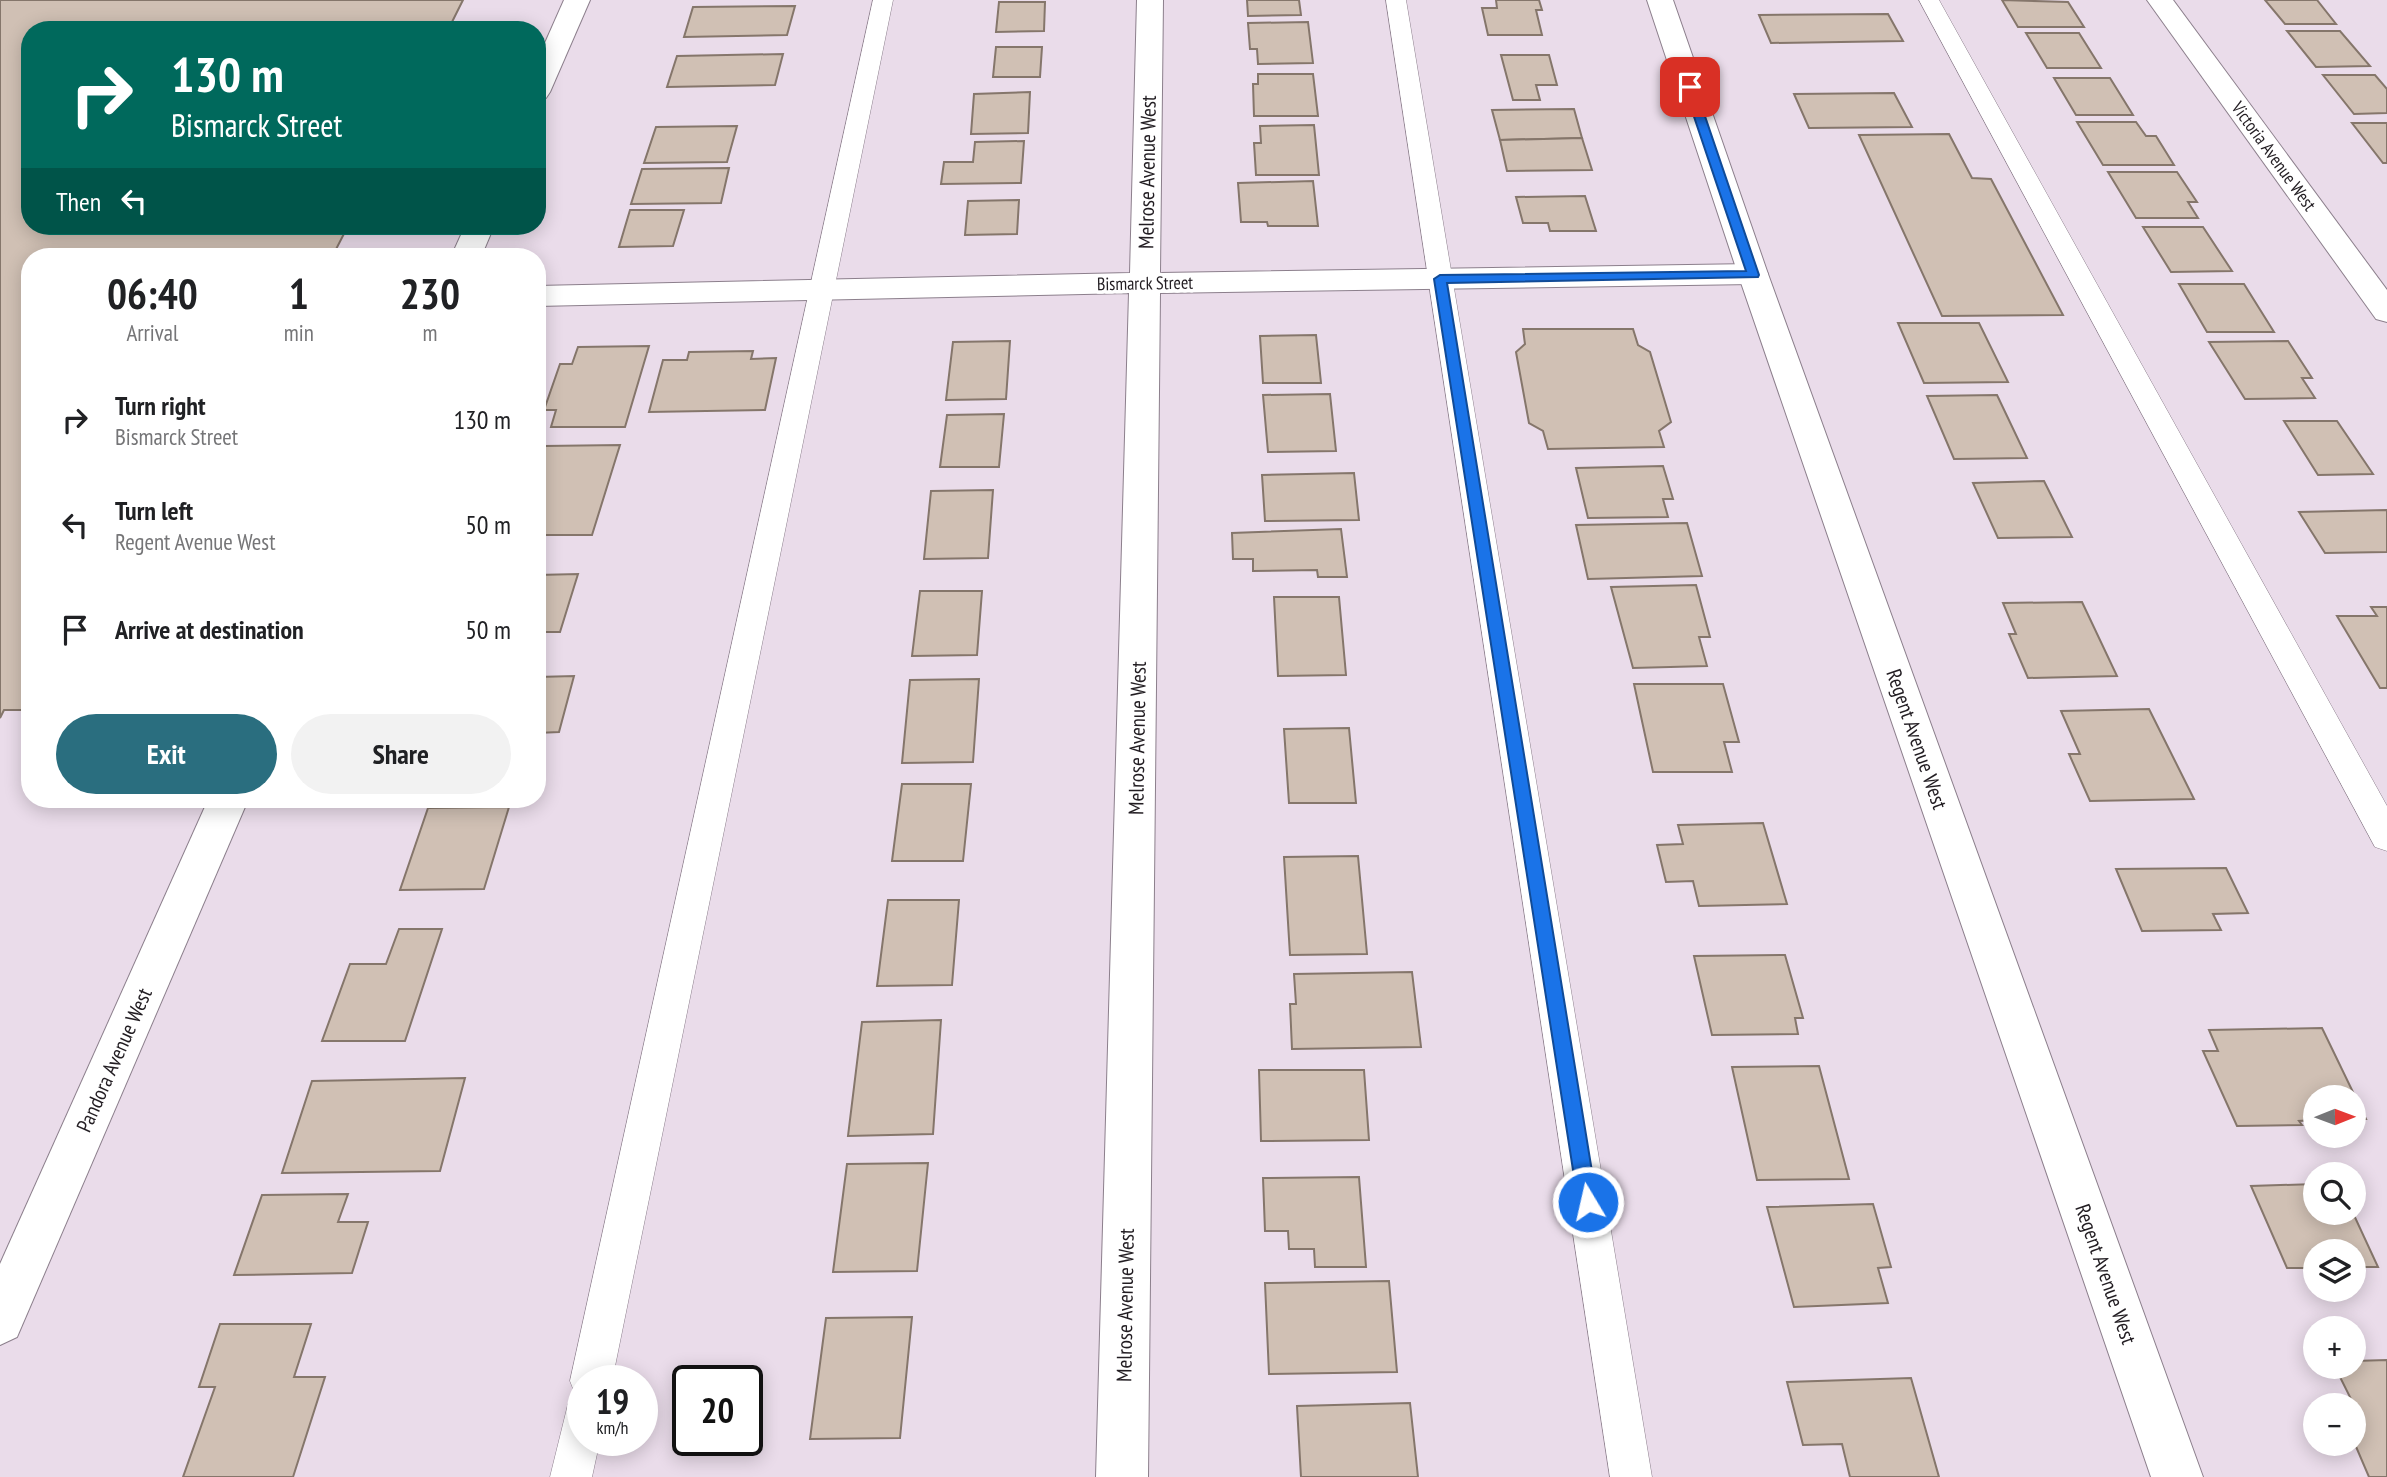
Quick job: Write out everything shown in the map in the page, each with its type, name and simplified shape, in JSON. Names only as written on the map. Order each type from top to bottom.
[{"type":"street","points":[[546,71],[577,0]]},
{"type":"street","name":"Melrose Avenue West","points":[[1122,1477],[1150,0]]},
{"type":"street","name":"Regent Avenue West","points":[[1660,0],[1753,275],[2177,1477]]},
{"type":"street","name":"Victoria Avenue West","points":[[2160,0],[2387,312]]},
{"type":"street","name":"Bismarck Street","points":[[546,296],[1143,283],[1753,275]]},
{"type":"street","name":"Pandora Avenue West","points":[[0,1321],[224,808]]},
{"type":"lane","points":[[594,1365],[883,0]]},
{"type":"lane","points":[[1396,0],[1631,1477]]},
{"type":"lane","points":[[1929,0],[2387,837]]},
{"type":"lane","points":[[570,1477],[575,1456]]},
{"type":"building","points":[[0,0],[463,0],[452,21],[21,21],[21,235],[343,235],[337,248],[21,248],[21,710],[4,710],[0,718]]},
{"type":"building","points":[[1247,0],[1299,0],[1301,15],[1248,16]]},
{"type":"building","points":[[1496,0],[1539,0],[1542,10],[1536,10],[1542,35],[1488,35],[1482,8],[1497,8]]},
{"type":"building","points":[[2002,0],[2068,2],[2084,27],[2018,27]]},
{"type":"building","points":[[2265,0],[2317,0],[2336,24],[2285,24]]},
{"type":"building","points":[[999,2],[1045,2],[1044,31],[996,32]]},
{"type":"building","points":[[795,6],[787,35],[684,37],[693,7]]},
{"type":"building","points":[[1888,14],[1903,41],[1771,43],[1759,15]]},
{"type":"building","points":[[1308,22],[1313,63],[1258,64],[1257,49],[1250,49],[1248,23]]},
{"type":"building","points":[[2287,31],[2340,31],[2370,66],[2316,67]]},
{"type":"building","points":[[2026,33],[2079,33],[2101,68],[2047,68]]},
{"type":"building","points":[[996,47],[1042,47],[1040,77],[993,77]]},
{"type":"building","points":[[783,54],[775,85],[667,87],[677,56]]},
{"type":"building","points":[[1501,55],[1549,55],[1557,85],[1536,85],[1540,100],[1513,100]]},
{"type":"building","points":[[1258,74],[1313,74],[1318,116],[1254,116],[1253,84],[1258,84]]},
{"type":"building","points":[[2323,75],[2375,75],[2387,89],[2387,113],[2354,114]]},
{"type":"building","points":[[2054,78],[2110,78],[2133,115],[2076,115]]},
{"type":"building","points":[[1030,92],[1028,133],[971,134],[974,94]]},
{"type":"building","points":[[1894,93],[1912,127],[1809,128],[1794,94]]},
{"type":"building","points":[[1574,109],[1582,138],[1500,140],[1492,110]]},
{"type":"building","points":[[2077,122],[2136,122],[2146,136],[2156,136],[2174,165],[2103,165]]},
{"type":"building","points":[[2352,123],[2387,123],[2387,163],[2383,163]]},
{"type":"building","points":[[1314,125],[1319,175],[1256,175],[1254,143],[1261,143],[1260,126]]},
{"type":"building","points":[[737,126],[727,162],[644,163],[656,127]]},
{"type":"building","points":[[1949,134],[1972,178],[1991,179],[2063,315],[1942,316],[1859,135]]},
{"type":"building","points":[[1582,138],[1592,170],[1507,171],[1500,140]]},
{"type":"building","points":[[1024,141],[1021,183],[941,184],[944,162],[973,162],[975,142]]},
{"type":"building","points":[[729,168],[721,203],[631,204],[642,169]]},
{"type":"building","points":[[2108,172],[2177,172],[2197,202],[2188,202],[2198,218],[2136,218]]},
{"type":"building","points":[[1313,181],[1318,226],[1268,226],[1267,222],[1241,222],[1238,183]]},
{"type":"building","points":[[1585,196],[1596,231],[1550,231],[1548,223],[1523,223],[1516,197]]},
{"type":"building","points":[[1019,200],[1017,234],[965,235],[968,201]]},
{"type":"building","points":[[630,210],[684,210],[673,246],[619,247]]},
{"type":"building","points":[[2143,227],[2203,227],[2232,271],[2171,272]]},
{"type":"building","points":[[2179,284],[2244,284],[2274,332],[2207,332]]},
{"type":"building","points":[[1898,323],[1979,323],[2008,382],[1924,383]]},
{"type":"building","points":[[1523,329],[1633,329],[1638,345],[1650,352],[1671,422],[1659,431],[1664,447],[1548,449],[1543,431],[1529,423],[1516,352],[1525,344]]},
{"type":"building","points":[[1316,335],[1321,383],[1263,383],[1260,336]]},
{"type":"building","points":[[1010,341],[1006,399],[946,400],[953,342]]},
{"type":"building","points":[[2288,341],[2312,378],[2302,378],[2315,398],[2245,399],[2209,342]]},
{"type":"building","points":[[649,346],[625,427],[551,427],[556,410],[546,410],[546,404],[560,364],[572,364],[578,347]]},
{"type":"building","points":[[753,351],[751,359],[776,358],[765,410],[649,412],[663,360],[687,360],[689,352]]},
{"type":"building","points":[[1330,394],[1336,451],[1268,452],[1263,395]]},
{"type":"building","points":[[1997,395],[2027,458],[1954,459],[1927,396]]},
{"type":"building","points":[[1004,414],[999,467],[940,467],[947,415]]},
{"type":"building","points":[[2284,421],[2337,421],[2373,474],[2318,475]]},
{"type":"building","points":[[620,445],[592,535],[546,535],[546,446]]},
{"type":"building","points":[[1663,466],[1673,499],[1663,499],[1668,517],[1588,518],[1576,468]]},
{"type":"building","points":[[1354,473],[1359,520],[1265,521],[1262,475]]},
{"type":"building","points":[[2044,481],[2072,537],[1998,538],[1973,483]]},
{"type":"building","points":[[993,490],[988,558],[924,559],[931,491]]},
{"type":"building","points":[[2387,510],[2387,552],[2325,553],[2299,512]]},
{"type":"building","points":[[1687,523],[1702,576],[1588,579],[1576,525]]},
{"type":"building","points":[[1341,529],[1347,577],[1318,577],[1317,570],[1253,571],[1253,559],[1233,559],[1232,533]]},
{"type":"building","points":[[578,574],[560,632],[546,632],[546,575]]},
{"type":"building","points":[[1696,585],[1710,637],[1699,637],[1707,666],[1633,668],[1611,587]]},
{"type":"building","points":[[920,591],[982,591],[977,655],[912,656]]},
{"type":"building","points":[[1274,597],[1339,597],[1346,675],[1278,676]]},
{"type":"building","points":[[2082,602],[2117,676],[2028,678],[2009,634],[2016,634],[2003,603]]},
{"type":"building","points":[[2371,607],[2387,607],[2387,688],[2380,688],[2337,616],[2377,616]]},
{"type":"building","points":[[574,676],[559,732],[546,733],[546,677]]},
{"type":"building","points":[[979,679],[973,762],[902,763],[910,680]]},
{"type":"building","points":[[1634,684],[1723,684],[1739,742],[1724,742],[1732,772],[1653,772]]},
{"type":"building","points":[[2149,709],[2194,799],[2090,801],[2069,754],[2080,754],[2061,711]]},
{"type":"building","points":[[1349,728],[1356,803],[1289,803],[1284,729]]},
{"type":"building","points":[[902,784],[971,784],[963,861],[892,861]]},
{"type":"building","points":[[428,808],[509,808],[484,889],[400,890]]},
{"type":"building","points":[[1763,823],[1787,904],[1699,906],[1693,881],[1666,882],[1657,845],[1683,844],[1678,825]]},
{"type":"building","points":[[1358,856],[1367,954],[1290,955],[1284,857]]},
{"type":"building","points":[[2226,868],[2248,913],[2213,914],[2221,930],[2142,931],[2116,869]]},
{"type":"building","points":[[888,900],[959,900],[952,985],[877,986]]},
{"type":"building","points":[[399,929],[442,929],[405,1041],[322,1041],[350,964],[386,964]]},
{"type":"building","points":[[1785,955],[1803,1018],[1795,1018],[1798,1034],[1712,1035],[1694,956]]},
{"type":"building","points":[[1412,972],[1421,1047],[1292,1049],[1290,1004],[1296,1004],[1294,974]]},
{"type":"building","points":[[941,1020],[933,1134],[848,1136],[862,1022]]},
{"type":"building","points":[[2322,1028],[2350,1085],[2303,1085],[2303,1121],[2299,1121],[2302,1125],[2237,1126],[2203,1051],[2218,1051],[2209,1030]]},
{"type":"building","points":[[1819,1066],[1849,1179],[1757,1180],[1732,1067]]},
{"type":"building","points":[[1259,1070],[1364,1070],[1369,1140],[1261,1141]]},
{"type":"building","points":[[465,1078],[440,1171],[282,1173],[312,1081]]},
{"type":"building","points":[[928,1163],[917,1271],[833,1272],[847,1164]]},
{"type":"building","points":[[1359,1177],[1366,1267],[1315,1267],[1314,1249],[1289,1249],[1288,1231],[1265,1231],[1263,1178]]},
{"type":"building","points":[[2303,1184],[2303,1225],[2359,1225],[2365,1239],[2303,1239],[2303,1268],[2287,1268],[2251,1186]]},
{"type":"building","points":[[348,1194],[338,1222],[368,1222],[352,1273],[234,1275],[262,1195]]},
{"type":"building","points":[[1873,1204],[1891,1267],[1878,1268],[1888,1303],[1794,1307],[1767,1207]]},
{"type":"building","points":[[2366,1241],[2378,1267],[2366,1267]]},
{"type":"building","points":[[1389,1281],[1397,1372],[1269,1374],[1265,1283]]},
{"type":"building","points":[[912,1317],[900,1438],[810,1439],[826,1318]]},
{"type":"building","points":[[220,1324],[311,1324],[294,1377],[325,1377],[293,1477],[183,1477],[215,1387],[199,1387]]},
{"type":"building","points":[[2387,1360],[2387,1477],[2369,1477],[2360,1456],[2366,1456],[2366,1393],[2348,1393],[2341,1379],[2366,1379],[2366,1361]]},
{"type":"building","points":[[1911,1378],[1939,1477],[1850,1477],[1842,1444],[1803,1445],[1787,1382]]},
{"type":"building","points":[[1410,1403],[1418,1477],[1301,1477],[1297,1406]]},
{"type":"route","points":[[1588,1202],[1440,279],[1753,275],[1690,87]]}]
